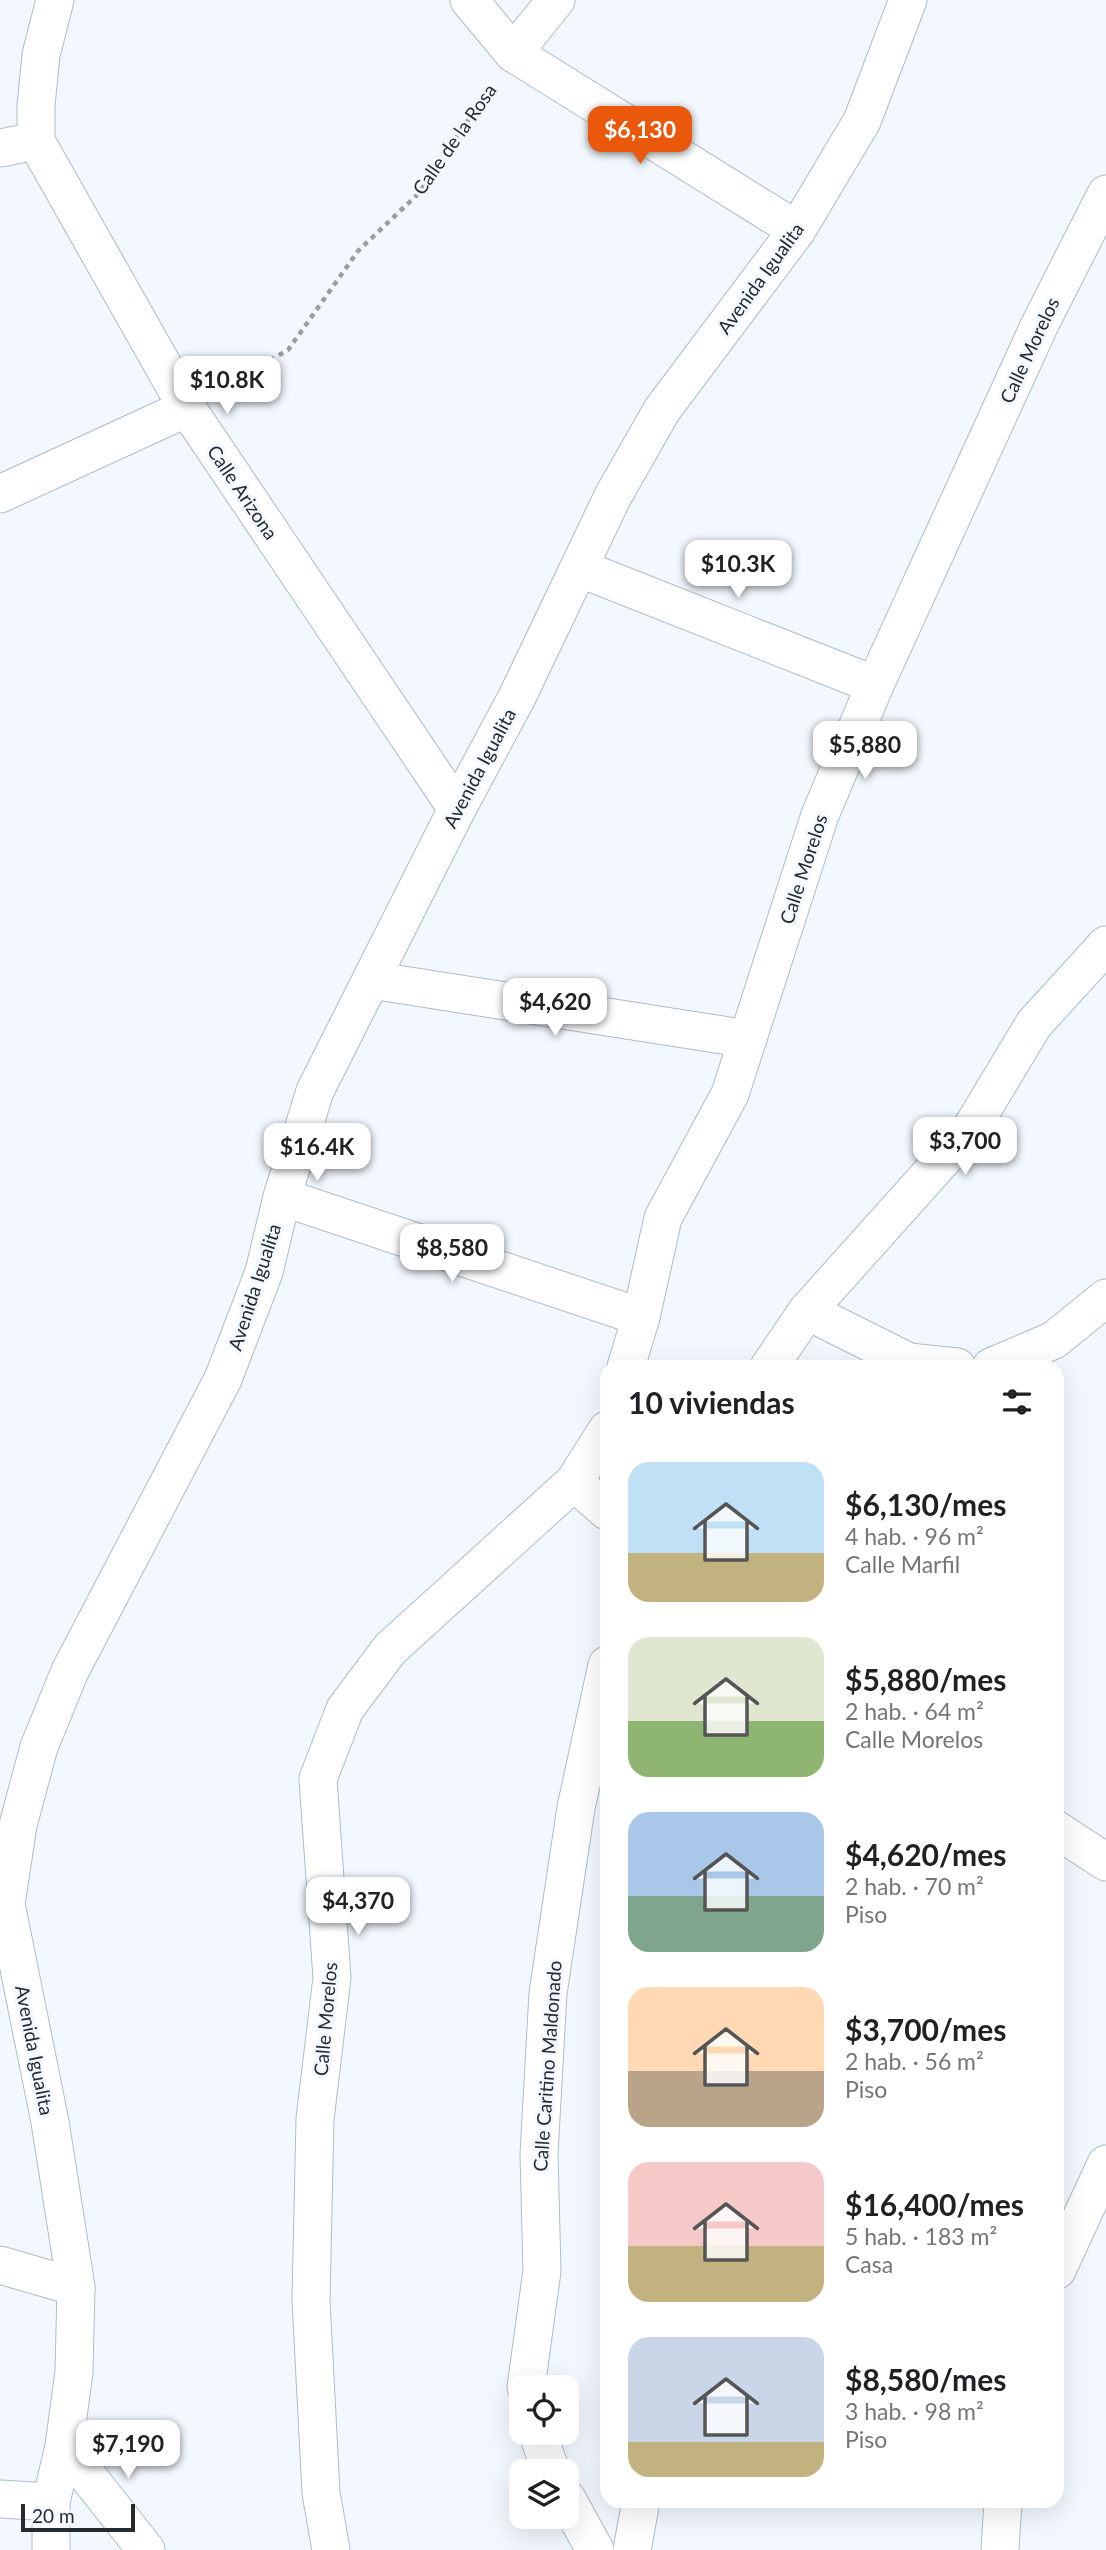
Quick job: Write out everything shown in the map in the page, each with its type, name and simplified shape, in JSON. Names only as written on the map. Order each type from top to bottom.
[{"type":"street","name":"Calle Arizona","points":[[55,0],[41,55],[36,104],[37,141],[187,408],[457,809]]},
{"type":"street","points":[[469,0],[513,53],[797,230]]},
{"type":"street","points":[[513,53],[556,0]]},
{"type":"street","name":"Avenida Igualita","points":[[51,2550],[51,2502],[64,2446],[74,2371],[76,2287],[50,2122],[3,1903],[18,1825],[39,1747],[70,1671],[223,1379],[264,1272],[282,1197],[315,1091],[457,809],[517,697],[613,496],[662,410],[797,230],[862,121],[908,0]]},
{"type":"street","points":[[0,148],[37,141]]},
{"type":"street","name":"Calle Morelos","points":[[628,1360],[641,1317],[663,1218],[730,1094],[820,815],[875,685],[1041,324],[1106,194]]},
{"type":"street","points":[[0,494],[187,408]]},
{"type":"street","points":[[579,568],[875,685]]},
{"type":"street","points":[[774,1360],[807,1311],[972,1127],[1034,1024],[1106,945]]},
{"type":"street","points":[[371,980],[748,1039]]},
{"type":"street","points":[[282,1197],[641,1317]]},
{"type":"street","points":[[1007,1360],[1054,1340],[1106,1298]]},
{"type":"street","points":[[807,1311],[905,1360]]},
{"type":"street","name":"Calle Morelos","points":[[331,2550],[321,2493],[311,2300],[315,2119],[332,1978],[317,1779],[345,1709],[390,1649],[574,1482],[600,1441]]},
{"type":"street","points":[[574,1482],[600,1505]]},
{"type":"street","name":"Calle Caritino Maldonado","points":[[528,2375],[542,2272],[539,2154],[548,1993],[576,1808],[600,1697]]},
{"type":"street","points":[[1064,1835],[1106,1862]]},
{"type":"street","points":[[1064,2252],[1106,2164]]},
{"type":"street","points":[[0,2265],[76,2287]]},
{"type":"street","points":[[64,2446],[146,2550]]},
{"type":"street","points":[[0,2499],[51,2502]]},
{"type":"street","points":[[632,2550],[640,2508]]},
{"type":"street","points":[[1000,2550],[1003,2508]]},
{"type":"street","points":[[579,2521],[595,2550]]},
{"type":"path","name":"Calle de la Rosa","points":[[187,408],[288,350],[358,251],[419,193],[513,53]]}]
